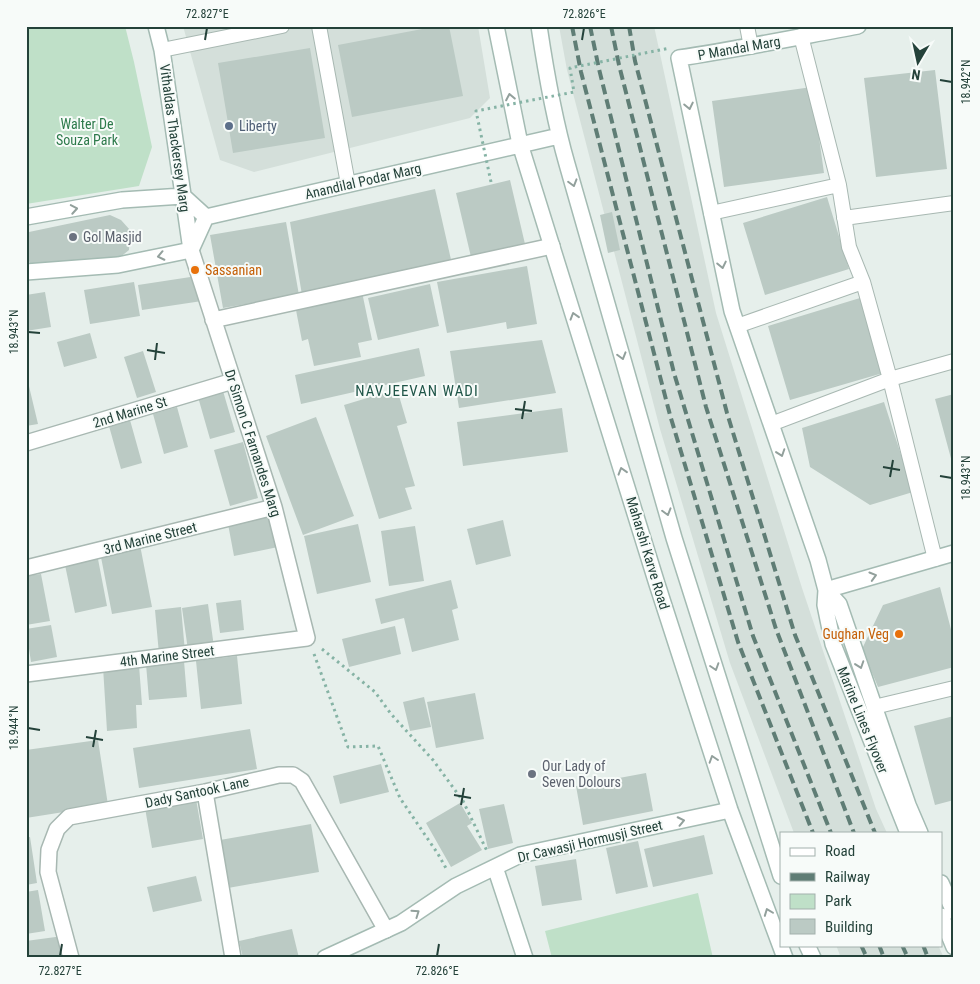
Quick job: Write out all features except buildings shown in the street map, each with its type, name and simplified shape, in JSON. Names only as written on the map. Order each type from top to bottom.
[{"type":"street","name":"Vithaldas Thackersey Marg","points":[[156,26],[162,50],[191,250]]},
{"type":"street","name":"Maharshi Karve Road","points":[[496,26],[520,144],[657,584],[730,810],[780,945]]},
{"type":"street","points":[[539,26],[559,136],[674,538],[780,873]]},
{"type":"street","name":"P Mandal Marg","points":[[675,53],[751,47],[858,26]]},
{"type":"street","points":[[675,53],[732,311],[818,560],[826,590],[839,604],[908,804],[920,832]]},
{"type":"street","points":[[520,144],[559,136]]},
{"type":"street","name":"Anandilal Podar Marg","points":[[206,217],[520,144]]},
{"type":"street","points":[[26,217],[122,200],[183,196],[206,217],[191,250],[118,265],[26,272]]},
{"type":"street","points":[[213,320],[552,246]]},
{"type":"street","name":"Dr Simon C Farnandes Marg","points":[[191,250],[274,507],[307,638]]},
{"type":"street","name":"2nd Marine St","points":[[26,443],[233,381]]},
{"type":"street","name":"3rd Marine Street","points":[[26,568],[274,507]]},
{"type":"street","points":[[826,590],[954,553]]},
{"type":"street","name":"Marine Lines Flyover","points":[[826,590],[825,605],[833,644],[908,832]]},
{"type":"street","name":"4th Marine Street","points":[[26,674],[307,638]]},
{"type":"street","name":"Dady Santook Lane","points":[[71,958],[48,872],[49,850],[57,829],[69,817],[205,792],[279,775],[293,774],[302,781],[386,930]]},
{"type":"street","points":[[205,792],[233,958]]},
{"type":"street","name":"Dr Cawasji Hormusji Street","points":[[325,958],[401,923],[456,886],[520,855],[730,810]]},
{"type":"street","points":[[495,867],[525,958]]},
{"type":"street","points":[[942,885],[954,912]]},
{"type":"street","points":[[942,918],[954,947]]},
{"type":"street","name":"Maharshi Karve Road","points":[[781,946],[785,958]]},
{"type":"street","points":[[807,946],[813,958]]},
{"type":"lane","points":[[162,50],[282,26]]},
{"type":"lane","points":[[319,26],[348,184]]},
{"type":"lane","points":[[746,26],[751,47]]},
{"type":"lane","points":[[801,36],[839,186],[848,247],[863,282],[890,379],[935,558]]},
{"type":"lane","points":[[711,213],[839,186]]},
{"type":"lane","points":[[844,218],[954,203]]},
{"type":"lane","points":[[737,326],[863,282]]},
{"type":"lane","points":[[771,424],[890,379],[954,361]]},
{"type":"lane","points":[[874,706],[954,688]]},
{"type":"path","points":[[491,182],[476,111],[574,92],[570,68],[675,53]]},
{"type":"path","points":[[307,638],[375,692],[391,714],[433,760],[463,801],[495,867]]},
{"type":"path","points":[[307,638],[348,747],[378,746],[400,798],[438,854],[456,886]]},
{"type":"shaded area","points":[[183,26],[478,26],[490,98],[470,118],[254,172],[220,160]]},
{"type":"shaded area","points":[[559,26],[654,26],[716,313],[802,588],[876,809],[887,832],[794,832],[730,663],[660,429],[567,70]]},
{"type":"shaded area","points":[[836,946],[938,946],[944,958],[841,958]]},
{"type":"green space","name":"Walter De Souza Park","points":[[26,26],[125,26],[152,147],[139,186],[26,204]]},
{"type":"green space","points":[[698,893],[713,958],[552,958],[545,931]]},
{"type":"railway","points":[[572,26],[581,72],[670,415],[738,642],[813,832]]},
{"type":"railway","points":[[590,26],[674,373],[753,636],[831,832]]},
{"type":"railway","points":[[611,26],[619,65],[706,407],[776,629],[854,832]]},
{"type":"railway","points":[[629,26],[635,61],[727,413],[795,635],[875,832]]},
{"type":"railway","points":[[861,946],[867,958]]},
{"type":"railway","points":[[879,946],[884,958]]},
{"type":"railway","points":[[902,946],[908,958]]},
{"type":"railway","points":[[923,946],[928,958]]},
{"type":"place","name":"Liberty","points":[[229,126]]},
{"type":"place","name":"Gol Masjid","points":[[73,237]]},
{"type":"place","name":"Sassanian","points":[[195,270]]},
{"type":"place","name":"Gughan Veg","points":[[899,634]]},
{"type":"place","name":"Our Lady of Seven Dolours","points":[[532,774]]},
{"type":"district","name":"NAVJEEVAN WADI","points":[[417,391]]}]
